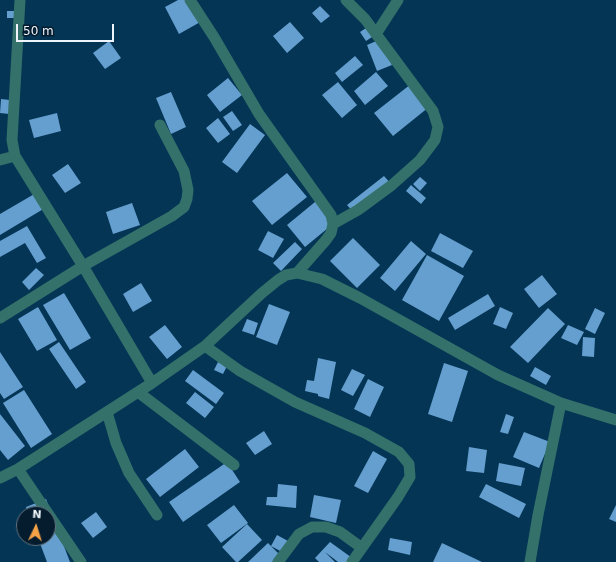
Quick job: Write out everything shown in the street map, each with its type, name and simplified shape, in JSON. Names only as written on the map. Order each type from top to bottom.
[{"type":"street","points":[[20,0],[12,140],[15,156],[83,266],[152,383]]},
{"type":"street","points":[[190,0],[214,37],[258,114],[331,215],[333,224],[326,240],[297,273]]},
{"type":"street","points":[[333,224],[358,210],[420,160],[435,140],[438,127],[433,111],[365,19],[346,0]]},
{"type":"street","points":[[376,34],[398,0]]},
{"type":"street","points":[[0,318],[83,266],[172,216],[184,207],[188,190],[184,171],[160,125]]},
{"type":"street","points":[[0,160],[15,156]]},
{"type":"street","points":[[0,478],[18,469],[152,383],[205,346],[262,293],[286,275],[297,273],[322,279],[354,295],[498,375],[561,403],[616,420]]},
{"type":"street","points":[[205,346],[240,372],[295,402],[365,433],[399,452],[409,464],[410,477],[398,497],[352,562]]},
{"type":"street","points":[[138,392],[234,465]]},
{"type":"street","points":[[530,562],[561,403]]},
{"type":"street","points":[[107,412],[116,443],[129,473],[157,515]]},
{"type":"street","points":[[18,469],[81,562]]},
{"type":"street","points":[[278,562],[299,534],[312,527],[326,527],[340,532],[362,548]]},
{"type":"building","points":[[178,0],[190,0],[202,21],[179,34],[165,7]]},
{"type":"building","points":[[320,6],[330,16],[321,23],[312,13]]},
{"type":"building","points":[[7,11],[16,11],[15,18],[7,18]]},
{"type":"building","points":[[290,22],[304,38],[287,53],[273,36]]},
{"type":"building","points":[[369,26],[375,35],[366,41],[360,32]]},
{"type":"building","points":[[381,39],[392,65],[377,71],[367,45]]},
{"type":"building","points":[[109,41],[121,58],[105,69],[93,53]]},
{"type":"building","points":[[355,56],[363,65],[342,82],[335,73]]},
{"type":"building","points":[[376,72],[388,86],[365,105],[354,91]]},
{"type":"building","points":[[228,78],[242,95],[220,112],[207,95]]},
{"type":"building","points":[[338,82],[357,105],[342,118],[322,95]]},
{"type":"building","points":[[411,84],[429,107],[393,136],[374,113]]},
{"type":"building","points":[[171,92],[186,127],[171,134],[156,98]]},
{"type":"building","points":[[1,99],[10,100],[9,114],[0,113]]},
{"type":"building","points":[[232,111],[242,125],[233,131],[223,117]]},
{"type":"building","points":[[57,113],[61,131],[34,138],[29,120]]},
{"type":"building","points":[[218,118],[230,134],[218,143],[206,128]]},
{"type":"building","points":[[250,124],[265,135],[237,173],[222,162]]},
{"type":"building","points":[[68,164],[81,183],[65,193],[52,175]]},
{"type":"building","points":[[287,173],[307,197],[272,225],[252,201]]},
{"type":"building","points":[[384,176],[391,184],[354,213],[347,205]]},
{"type":"building","points":[[420,177],[427,183],[420,191],[413,184]]},
{"type":"building","points":[[411,185],[426,198],[421,204],[406,191]]},
{"type":"building","points":[[36,193],[45,208],[0,235],[0,214]]},
{"type":"building","points":[[321,197],[339,219],[305,247],[287,225]]},
{"type":"building","points":[[132,203],[140,225],[113,234],[106,212]]},
{"type":"building","points":[[27,226],[46,258],[37,263],[25,243],[0,257],[0,241]]},
{"type":"building","points":[[268,231],[284,239],[273,258],[258,250]]},
{"type":"building","points":[[440,233],[473,251],[463,268],[431,251]]},
{"type":"building","points":[[353,238],[380,265],[357,288],[330,261]]},
{"type":"building","points":[[411,241],[426,254],[395,291],[380,278]]},
{"type":"building","points":[[295,242],[302,249],[281,271],[273,263]]},
{"type":"building","points":[[427,255],[464,276],[439,321],[402,300]]},
{"type":"building","points":[[36,268],[44,275],[29,290],[22,282]]},
{"type":"building","points":[[542,275],[557,294],[539,308],[524,289]]},
{"type":"building","points":[[141,283],[152,301],[133,312],[123,294]]},
{"type":"building","points":[[64,293],[91,338],[70,350],[43,305]]},
{"type":"building","points":[[488,294],[495,306],[455,330],[448,318]]},
{"type":"building","points":[[269,304],[290,312],[277,345],[256,337]]},
{"type":"building","points":[[38,307],[57,340],[37,351],[18,319]]},
{"type":"building","points":[[500,307],[513,313],[506,329],[493,324]]},
{"type":"building","points":[[548,308],[565,324],[528,363],[510,347]]},
{"type":"building","points":[[595,308],[605,313],[595,334],[585,329]]},
{"type":"building","points":[[247,319],[258,323],[254,335],[242,331]]},
{"type":"building","points":[[165,325],[182,347],[167,359],[149,337]]},
{"type":"building","points":[[568,325],[584,332],[577,345],[561,338]]},
{"type":"building","points":[[583,337],[595,338],[594,357],[582,356]]},
{"type":"building","points":[[59,342],[86,382],[76,389],[49,349]]},
{"type":"building","points":[[0,352],[23,387],[4,399],[0,393]]},
{"type":"building","points":[[318,358],[336,362],[329,399],[318,396],[318,394],[305,391],[307,380],[314,381]]},
{"type":"building","points":[[218,362],[227,366],[223,374],[214,370]]},
{"type":"building","points":[[444,363],[468,371],[452,422],[428,414]]},
{"type":"building","points":[[535,367],[551,376],[546,385],[530,376]]},
{"type":"building","points":[[352,369],[365,375],[353,396],[341,390]]},
{"type":"building","points":[[193,370],[224,393],[216,404],[185,381]]},
{"type":"building","points":[[368,379],[384,387],[370,417],[354,409]]},
{"type":"building","points":[[24,390],[52,434],[31,448],[3,403]]},
{"type":"building","points":[[195,392],[214,407],[205,418],[186,403]]},
{"type":"building","points":[[0,414],[25,446],[8,460],[0,450]]},
{"type":"building","points":[[506,414],[514,417],[508,434],[500,432]]},
{"type":"building","points":[[264,431],[272,444],[255,455],[246,443]]},
{"type":"building","points":[[524,432],[550,442],[539,468],[513,457]]},
{"type":"building","points":[[469,447],[487,450],[484,473],[466,471]]},
{"type":"building","points":[[185,449],[199,467],[160,497],[146,479]]},
{"type":"building","points":[[373,451],[387,459],[368,493],[354,486]]},
{"type":"building","points":[[227,462],[240,482],[183,522],[169,502]]},
{"type":"building","points":[[499,463],[525,468],[521,486],[496,481]]},
{"type":"building","points":[[278,484],[297,486],[296,508],[266,505],[267,497],[277,497]]},
{"type":"building","points":[[486,484],[526,504],[519,518],[479,497]]},
{"type":"building","points":[[314,495],[341,500],[336,523],[310,517]]},
{"type":"building","points":[[46,499],[49,506],[28,506]]},
{"type":"building","points":[[234,505],[248,523],[221,543],[207,525]]},
{"type":"building","points":[[616,505],[616,522],[609,519]]},
{"type":"building","points":[[96,512],[107,527],[93,538],[81,523]]},
{"type":"building","points":[[247,524],[262,540],[238,562],[236,562],[222,547]]},
{"type":"building","points":[[56,525],[70,562],[47,562],[41,546],[56,546]]},
{"type":"building","points":[[277,535],[288,541],[282,552],[271,546]]},
{"type":"building","points":[[390,538],[412,542],[410,555],[388,550]]},
{"type":"building","points":[[330,542],[355,560],[354,562],[338,562],[325,552],[335,562],[319,562],[315,558]]},
{"type":"building","points":[[268,543],[280,555],[272,562],[248,562]]},
{"type":"building","points":[[442,543],[482,562],[433,562]]}]
